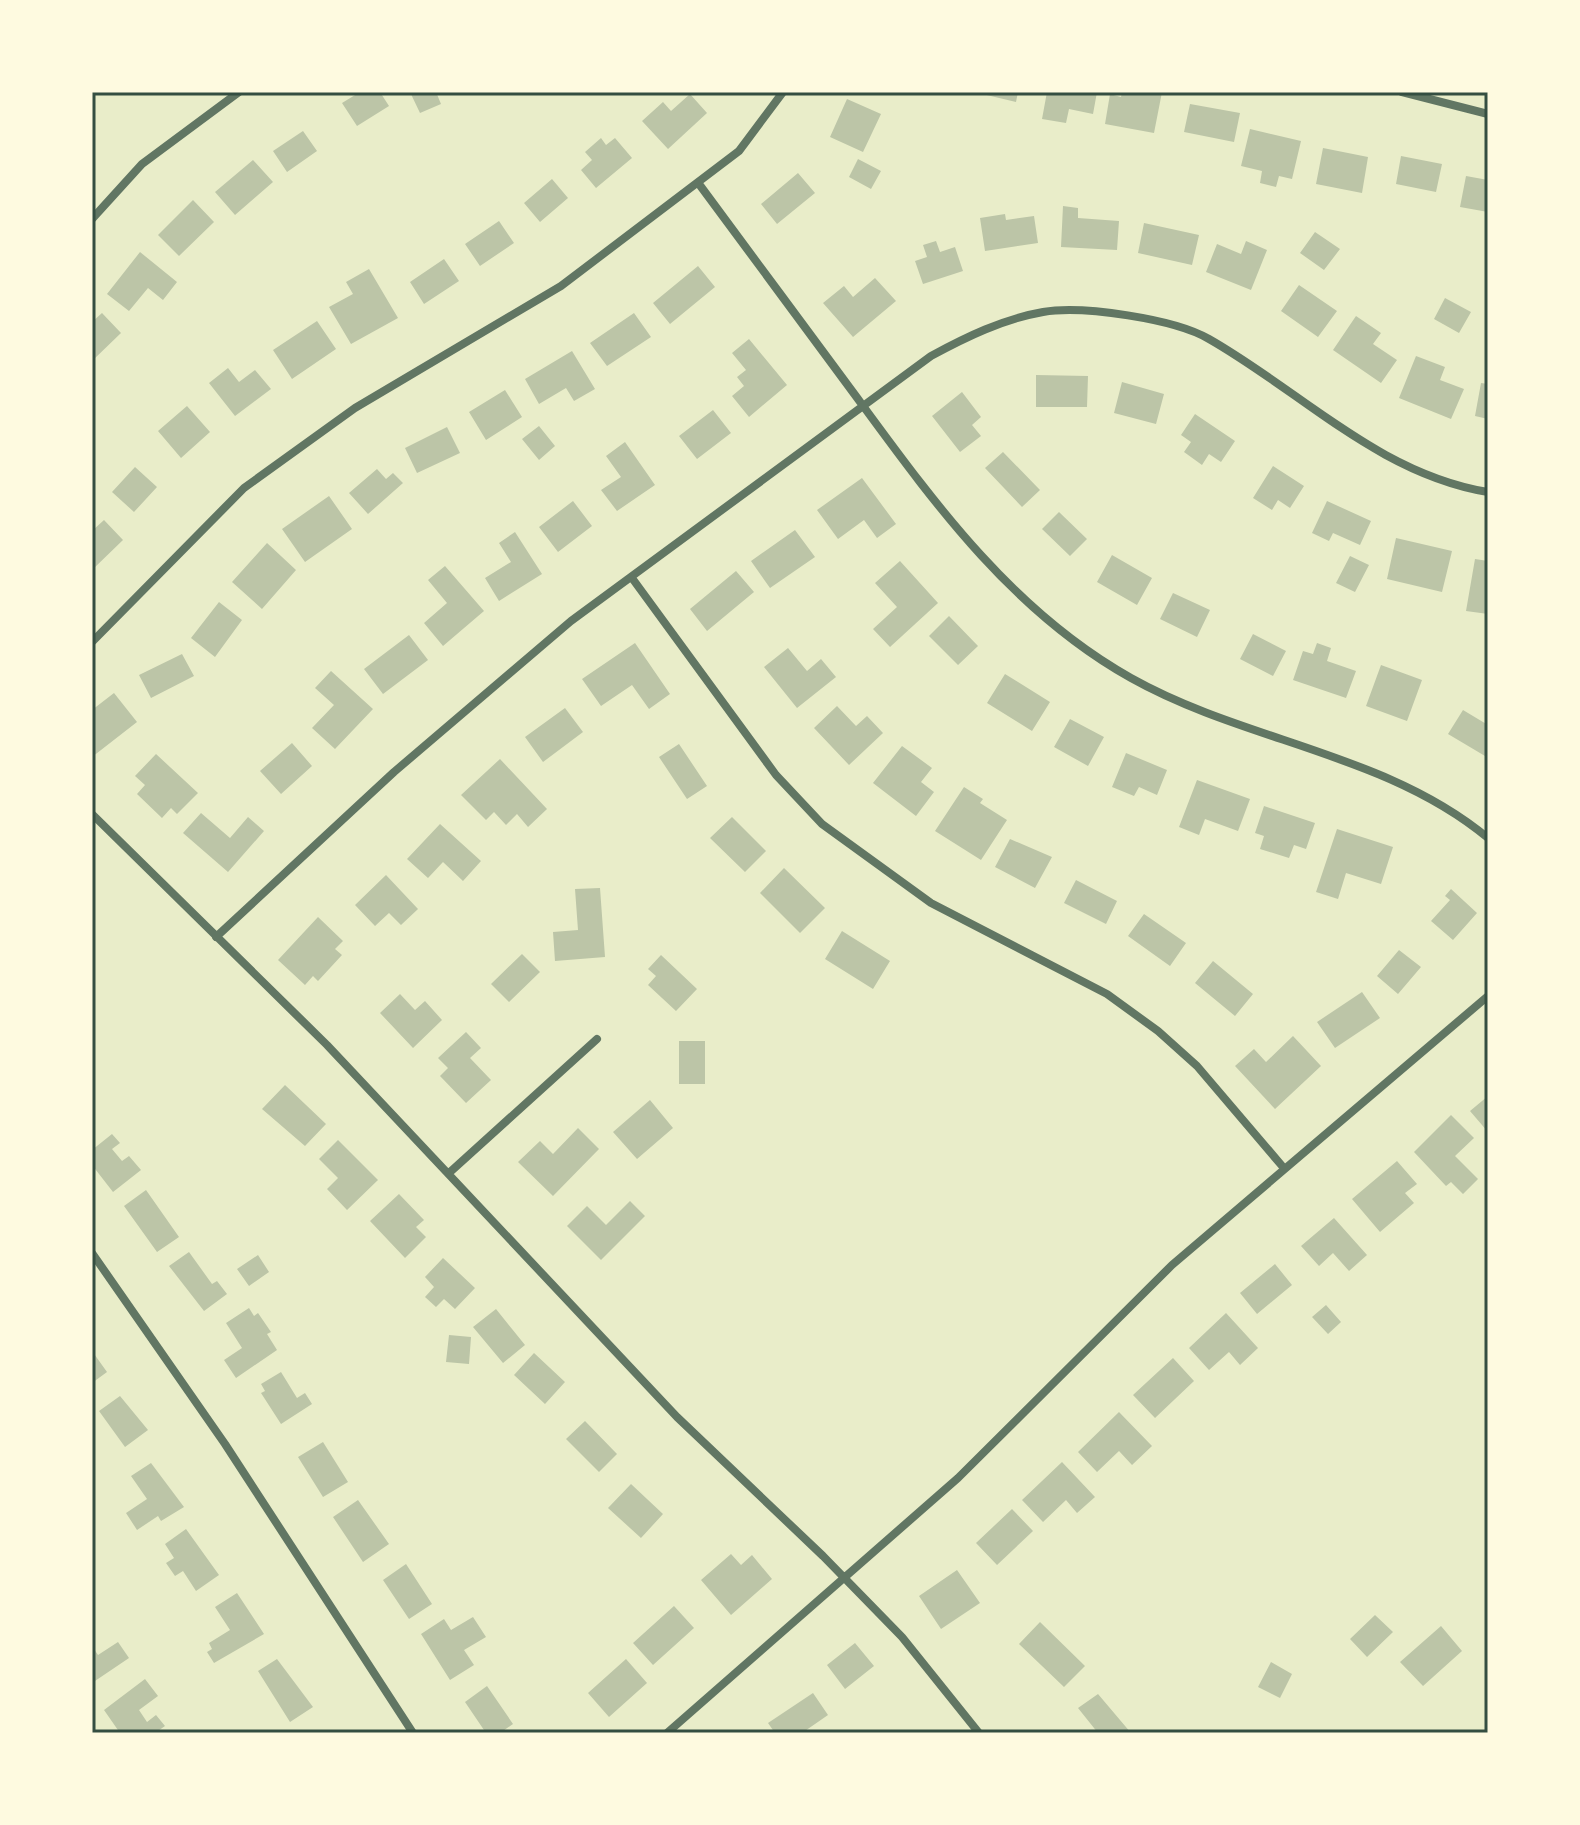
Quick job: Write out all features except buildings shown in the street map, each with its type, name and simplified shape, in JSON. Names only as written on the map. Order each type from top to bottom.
[{"type":"street","points":[[92,219],[142,164],[239,92]]},
{"type":"street","points":[[92,642],[244,488],[355,408],[561,286],[739,151],[783,92]]},
{"type":"street","points":[[1402,92],[1488,114]]},
{"type":"street","points":[[699,184],[919,485],[997,576],[1066,633],[1128,676],[1187,707],[1400,783],[1454,810],[1488,838]]},
{"type":"street","points":[[216,937],[394,772],[571,621],[931,356],[977,331],[1045,311],[1152,319],[1207,337],[1347,434],[1402,463],[1461,488],[1488,492]]},
{"type":"street","points":[[632,578],[776,775],[822,824],[931,903],[1107,994],[1158,1031],[1197,1066],[1283,1167]]},
{"type":"street","points":[[92,814],[327,1045],[677,1417],[902,1637],[979,1733]]},
{"type":"street","points":[[667,1733],[958,1478],[1172,1265],[1283,1167],[1488,996]]},
{"type":"street","points":[[449,1173],[597,1039]]},
{"type":"street","points":[[92,1253],[225,1444],[413,1733]]}]
